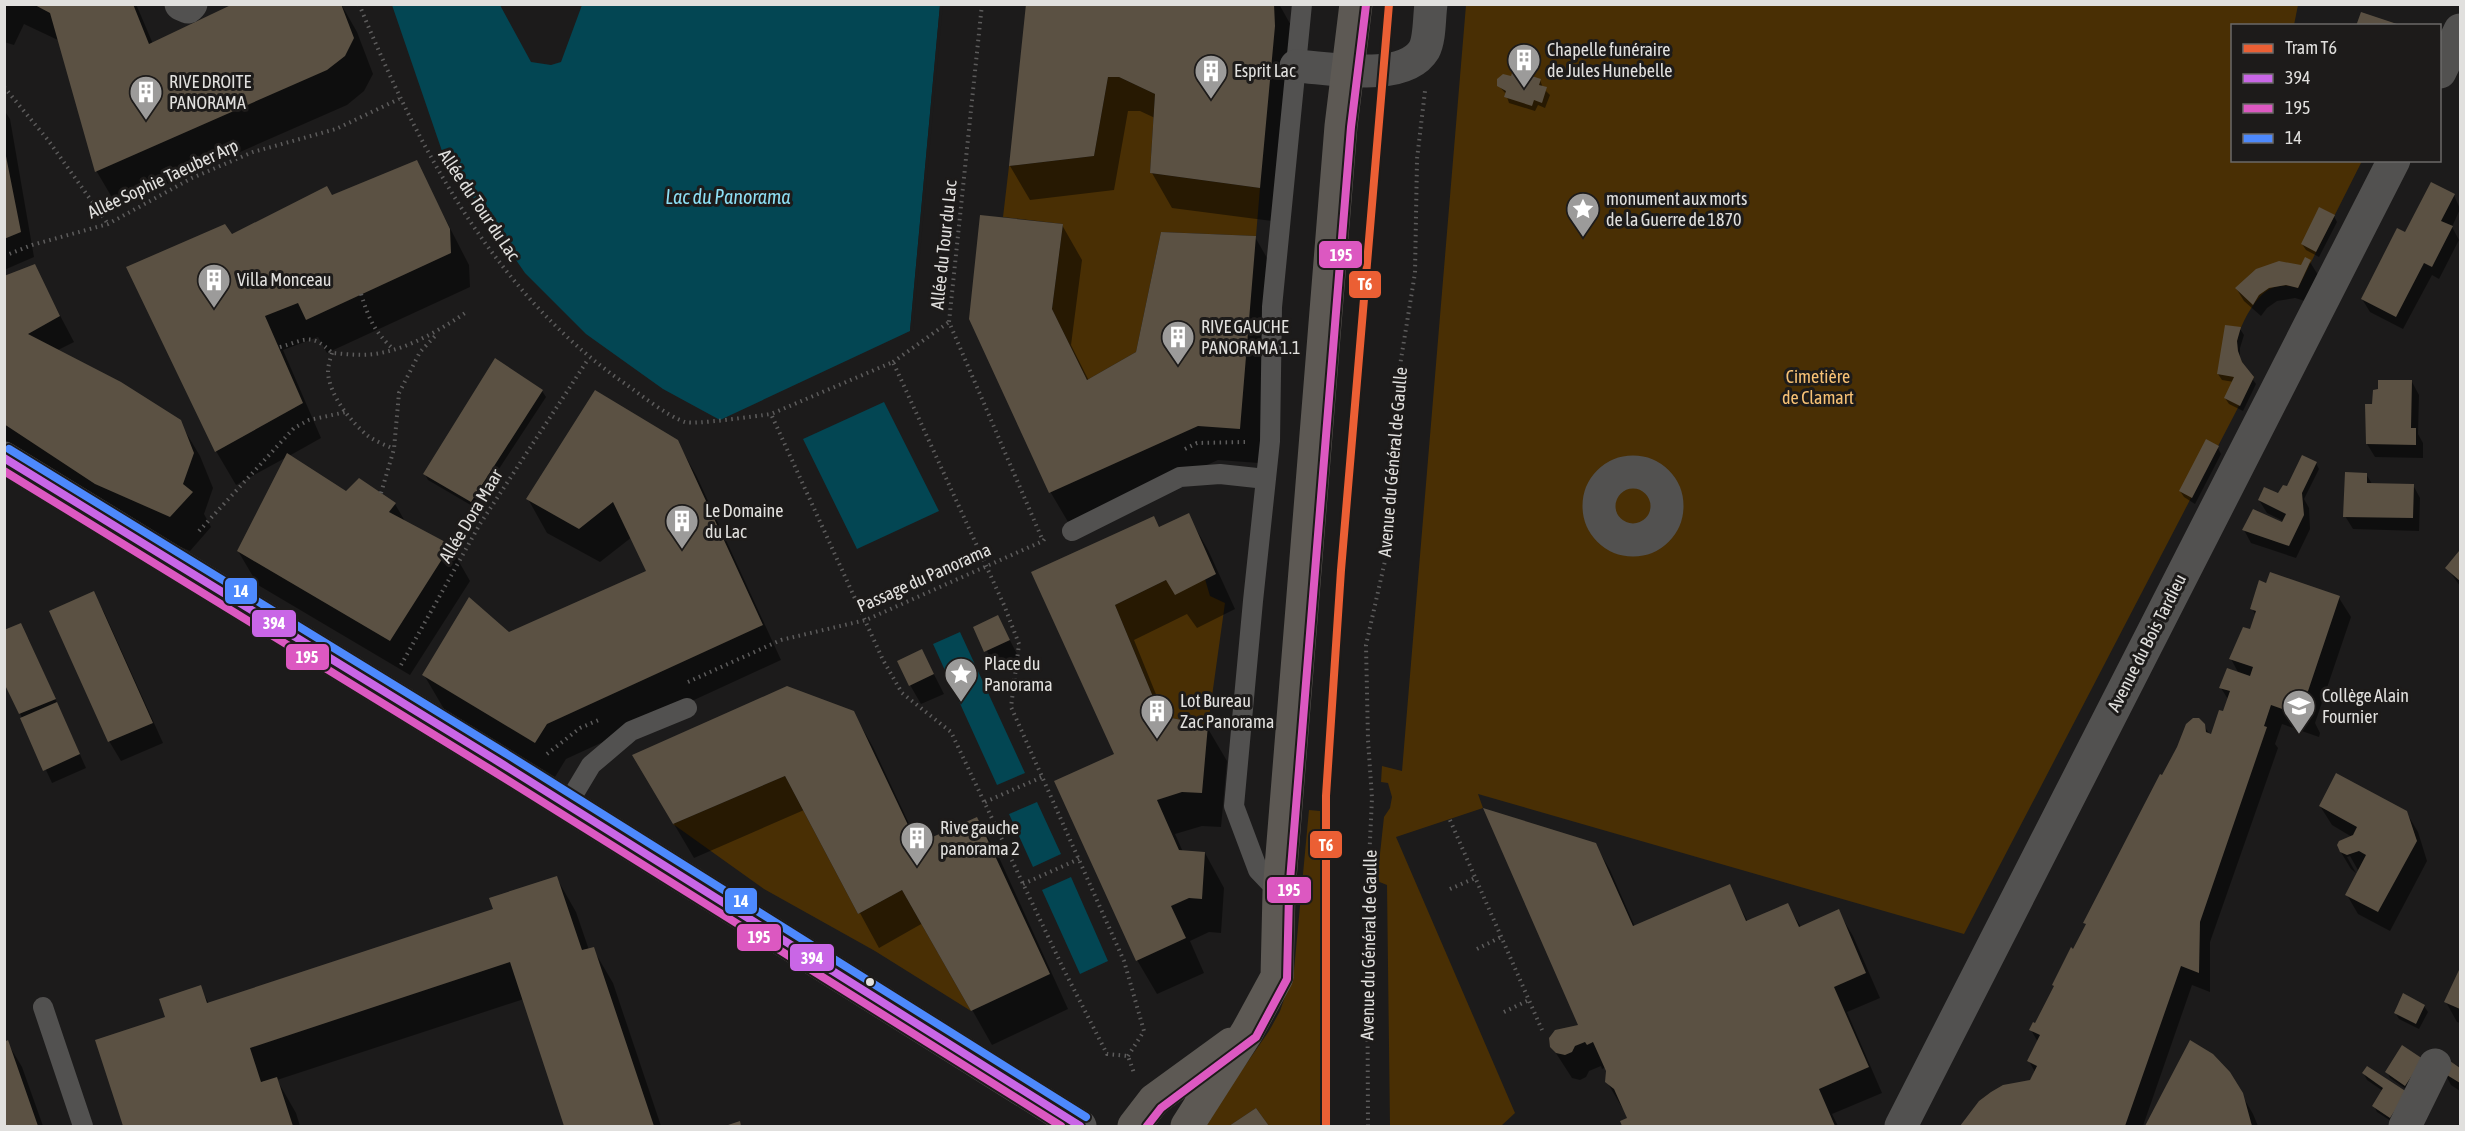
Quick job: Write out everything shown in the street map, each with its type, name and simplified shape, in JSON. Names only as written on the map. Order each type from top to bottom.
[{"type":"main road","points":[[1187,1126],[1247,1032],[1277,977],[1279,892],[1347,69],[1356,4]]},
{"type":"main road","points":[[1134,1126],[1154,1100],[1247,1032]]},
{"type":"street","points":[[181,4],[188,7],[191,4]]},
{"type":"street","points":[[1296,66],[1383,72],[1397,69],[1416,59],[1425,48],[1431,4]]},
{"type":"street","points":[[2441,68],[2460,30]]},
{"type":"street","name":"Avenue du Bois Tardieu","points":[[1901,1126],[2393,162]]},
{"type":"street","points":[[4,458],[512,770],[1080,1126]]},
{"type":"street","points":[[2405,1126],[2435,1065]]},
{"type":"lane","points":[[1279,892],[1258,870],[1234,806],[1270,441],[1272,307],[1302,4]]},
{"type":"lane","points":[[1072,531],[1179,477],[1220,474],[1266,478]]},
{"type":"lane","points":[[567,805],[591,765],[631,731],[687,708]]},
{"type":"lane","points":[[43,1007],[83,1126]]},
{"type":"path","name":"Allée du Tour du Lac","points":[[359,4],[399,99],[428,154],[488,249],[528,297],[589,358],[642,396],[687,423],[771,414]]},
{"type":"path","name":"Allée du Tour du Lac","points":[[982,4],[949,322],[1043,541]]},
{"type":"path","name":"Avenue du Général de Gaulle","points":[[1368,1126],[1367,904],[1372,798],[1366,645],[1387,552],[1397,384],[1415,273],[1417,159],[1426,82],[1425,48]]},
{"type":"path","points":[[4,87],[48,141],[108,224]]},
{"type":"path","name":"Allée Sophie Taeuber Arp","points":[[4,256],[32,245],[108,224],[192,178],[253,152],[336,129],[399,99]]},
{"type":"path","points":[[362,294],[370,321],[378,335],[393,349]]},
{"type":"path","points":[[280,347],[314,339],[320,341],[332,352],[373,355],[439,331],[468,311]]},
{"type":"path","points":[[949,322],[893,362],[771,414],[883,660],[902,693],[951,732],[1107,1054],[1128,1056]]},
{"type":"path","points":[[381,493],[394,449],[399,393],[420,352],[439,331]]},
{"type":"path","points":[[332,352],[328,370],[331,385],[346,412],[358,428],[371,438],[394,449]]},
{"type":"path","name":"Allée Dora Maar","points":[[391,696],[402,662],[480,524],[589,358]]},
{"type":"path","points":[[893,362],[1019,644],[1011,707],[1124,961],[1144,1031],[1128,1056]]},
{"type":"path","points":[[199,531],[294,428],[309,420],[346,412]]},
{"type":"path","points":[[1176,453],[1197,443],[1270,441]]},
{"type":"path","points":[[1043,541],[1048,531]]},
{"type":"path","name":"Passage du Panorama","points":[[683,684],[781,640],[866,620],[1043,541]]},
{"type":"path","points":[[512,770],[549,753],[580,728],[611,715]]},
{"type":"path","points":[[985,802],[1042,777]]},
{"type":"path","points":[[1450,820],[1542,1030]]},
{"type":"path","points":[[1023,884],[1079,859]]},
{"type":"path","points":[[1450,889],[1475,878]]},
{"type":"path","points":[[1477,948],[1501,937]]},
{"type":"path","points":[[1504,1012],[1529,1000]]},
{"type":"path","points":[[1128,1056],[1138,1080]]},
{"type":"green space","name":"Cimetière de Clamart","points":[[1466,5],[2298,5],[2294,24],[2231,24],[2231,162],[2361,162],[2298,288],[2280,286],[2266,291],[2255,302],[2246,317],[2237,341],[2237,349],[2242,362],[2254,377],[1964,934],[1478,794],[1483,808],[1396,837],[1515,1113],[1501,1126],[1390,1126],[1387,885],[1377,881],[1384,817],[1390,808],[1392,797],[1388,783],[1381,782],[1382,766],[1402,771]]},
{"type":"green space","points":[[1108,77],[1119,77],[1155,94],[1150,173],[1260,188],[1256,236],[1161,232],[1136,352],[1087,380],[1052,309],[1063,224],[1003,217],[1009,166],[1094,156]]},
{"type":"green space","points":[[1205,579],[1210,596],[1225,603],[1208,725],[1161,716],[1115,605],[1166,580]]},
{"type":"green space","points":[[785,776],[858,914],[902,890],[971,1011],[875,951],[764,889],[673,824]]},
{"type":"green space","points":[[1309,810],[1320,811],[1320,1126],[1269,1126],[1256,1108],[1229,1126],[1203,1126],[1269,1031],[1280,1011],[1294,970]]},
{"type":"water","name":"Lac du Panorama","points":[[392,5],[500,5],[531,62],[551,65],[561,62],[582,5],[940,5],[910,331],[720,420],[663,389],[586,334],[525,273],[443,154]]},
{"type":"water","points":[[884,402],[939,511],[857,549],[803,439]]},
{"type":"water","points":[[960,632],[1025,773],[997,785],[933,644]]},
{"type":"water","points":[[1037,802],[1061,854],[1033,867],[1009,814]]},
{"type":"water","points":[[1071,877],[1108,961],[1080,974],[1042,890]]},
{"type":"pier","points":[[943,4],[913,330],[910,331],[940,5]]},
{"type":"building","name":"RIVE DROITE PANORAMA","points":[[33,4],[133,4],[149,44],[233,4],[341,4],[354,38],[345,56],[327,70],[95,172],[50,13]]},
{"type":"building","name":"Esprit Lac","points":[[1026,4],[1274,4],[1275,26],[1260,188],[1150,173],[1155,94],[1119,77],[1108,77],[1094,156],[1009,166]]},
{"type":"building","points":[[2361,12],[2397,24],[2357,24]]},
{"type":"building","name":"Chapelle funéraire de Jules Hunebelle","points":[[1513,70],[1541,79],[1539,85],[1547,87],[1542,103],[1534,100],[1532,106],[1504,97],[1506,91],[1497,86],[1497,79],[1503,74],[1511,76]]},
{"type":"building","points":[[4,146],[21,232],[4,239]]},
{"type":"building","name":"Villa Monceau","points":[[417,160],[450,229],[451,253],[306,320],[298,303],[265,316],[303,403],[215,452],[126,267],[225,224],[232,234],[327,186],[332,195]]},
{"type":"building","points":[[2431,182],[2455,194],[2441,221],[2453,226],[2432,267],[2424,263],[2396,317],[2361,299],[2397,228],[2405,232]]},
{"type":"building","points":[[2319,207],[2335,215],[2316,252],[2301,244]]},
{"type":"building","name":"RIVE GAUCHE PANORAMA 1.1","points":[[980,215],[1063,224],[1052,309],[1087,380],[1136,352],[1161,232],[1256,236],[1240,429],[1198,426],[1049,493],[969,319]]},
{"type":"building","points":[[2305,257],[2311,260],[2298,288],[2286,285],[2269,288],[2259,295],[2253,305],[2235,288],[2256,269],[2279,261],[2301,265]]},
{"type":"building","points":[[35,264],[60,316],[28,334],[121,382],[181,420],[194,453],[183,484],[193,492],[170,517],[95,484],[4,424],[4,276]]},
{"type":"building","points":[[2225,325],[2241,327],[2237,341],[2238,351],[2242,362],[2254,377],[2240,406],[2224,398],[2234,377],[2217,374]]},
{"type":"building","points":[[495,358],[543,390],[471,502],[423,474]]},
{"type":"building","points":[[2378,380],[2412,380],[2411,428],[2416,428],[2416,445],[2366,444],[2365,404],[2372,404],[2373,390],[2378,389]]},
{"type":"building","name":"Le Domaine du Lac","points":[[595,390],[678,440],[763,625],[547,724],[535,743],[422,675],[469,597],[509,632],[646,571],[613,502],[579,529],[526,499]]},
{"type":"building","points":[[2206,439],[2219,446],[2192,498],[2179,491]]},
{"type":"building","points":[[287,453],[346,491],[359,478],[396,503],[389,512],[451,545],[390,641],[237,551]]},
{"type":"building","points":[[2302,455],[2317,462],[2302,493],[2304,515],[2289,546],[2242,530],[2253,509],[2282,522],[2286,514],[2258,500],[2264,487],[2278,493],[2283,485],[2287,486]]},
{"type":"building","points":[[2345,472],[2367,473],[2367,483],[2414,484],[2413,518],[2343,517]]},
{"type":"building","name":"Lot Bureau Zac Panorama","points":[[1189,513],[1216,574],[1175,595],[1166,580],[1115,605],[1161,716],[1208,725],[1202,793],[1182,792],[1157,800],[1179,850],[1205,852],[1202,899],[1189,898],[1171,906],[1186,938],[1136,961],[1054,781],[1114,754],[1031,572],[1154,516],[1159,527]]},
{"type":"building","points":[[2459,551],[2460,553],[2460,581],[2445,568]]},
{"type":"building","points":[[2270,572],[2340,596],[2302,709],[2310,712],[2308,718],[2271,705],[2264,726],[2267,727],[2200,922],[2199,973],[2181,966],[2125,1126],[1960,1126],[1979,1101],[1991,1092],[2003,1085],[2030,1080],[2037,1066],[2027,1061],[2040,1035],[2029,1030],[2054,986],[2052,985],[2071,947],[2073,949],[2086,924],[2083,923],[2160,774],[2162,775],[2177,747],[2186,724],[2193,718],[2199,718],[2205,724],[2206,732],[2211,734],[2219,710],[2223,711],[2230,691],[2219,688],[2227,668],[2250,676],[2253,667],[2229,659],[2243,627],[2250,629],[2256,611],[2250,609],[2259,580],[2266,583]]},
{"type":"building","points":[[94,591],[153,723],[108,742],[49,611]]},
{"type":"building","points":[[998,615],[1010,640],[984,652],[973,627]]},
{"type":"building","points":[[21,623],[56,699],[19,714],[4,683],[4,630]]},
{"type":"building","points":[[922,649],[934,674],[909,686],[897,661]]},
{"type":"building","name":"Rive gauche panorama 2","points":[[787,686],[854,711],[917,844],[977,817],[1050,974],[971,1011],[902,890],[858,914],[785,776],[673,824],[632,755]]},
{"type":"building","points":[[57,702],[80,754],[43,771],[20,718]]},
{"type":"building","points":[[2336,773],[2407,811],[2417,841],[2378,912],[2345,895],[2366,855],[2359,851],[2347,855],[2340,852],[2337,845],[2339,841],[2353,835],[2357,827],[2319,806]]},
{"type":"building","points":[[1483,808],[1596,843],[1633,926],[1730,884],[1746,921],[1788,903],[1799,927],[1839,909],[1866,973],[1834,987],[1869,1067],[1819,1089],[1835,1126],[1622,1126],[1620,1121],[1627,1118],[1614,1089],[1605,1082],[1606,1071],[1593,1042],[1575,1046],[1572,1052],[1565,1055],[1556,1053],[1550,1047],[1549,1038],[1555,1030],[1578,1025]]},
{"type":"building","points":[[557,876],[582,950],[594,947],[654,1126],[564,1126],[510,962],[250,1048],[261,1082],[277,1077],[293,1126],[123,1126],[95,1040],[165,1017],[159,999],[201,985],[207,1003],[493,909],[489,898]]},
{"type":"building","points":[[2460,971],[2460,1009],[2444,1002]]},
{"type":"building","points":[[2403,993],[2425,1005],[2416,1024],[2394,1013]]},
{"type":"building","points":[[8,1040],[38,1126],[4,1126],[4,1042]]},
{"type":"building","points":[[2190,1040],[2213,1054],[2230,1072],[2243,1093],[2252,1126],[2145,1126]]},
{"type":"building","points":[[2402,1045],[2423,1059],[2405,1086],[2385,1072]]},
{"type":"building","points":[[2450,1061],[2460,1068],[2460,1083],[2442,1072]]},
{"type":"building","points":[[2367,1066],[2407,1092],[2390,1118],[2372,1106],[2383,1088],[2362,1073]]},
{"type":"building","points":[[1256,1108],[1269,1126],[1229,1126]]},
{"type":"building","points":[[740,1121],[741,1126],[725,1126]]},
{"type":"tram line","name":"T6","points":[[1326,1126],[1326,796],[1341,570],[1389,4]]},
{"type":"transit line","name":"195","points":[[1147,1126],[1161,1108],[1256,1037],[1287,979],[1289,893],[1351,127],[1366,5]]},
{"type":"transit line","name":"14","points":[[9,449],[505,753],[1086,1117]]},
{"type":"transit line","name":"394","points":[[4,458],[499,762],[1080,1126]]},
{"type":"transit line","name":"195","points":[[4,471],[493,771],[1061,1126]]},
{"type":"place","name":"Chapelle funéraire de Jules Hunebelle","points":[[1524,89]]},
{"type":"place","name":"Esprit Lac","points":[[1211,100]]},
{"type":"place","name":"RIVE DROITE PANORAMA","points":[[146,121]]},
{"type":"place","name":"monument aux morts de la Guerre de 1870","points":[[1583,238]]},
{"type":"place","name":"Villa Monceau","points":[[214,309]]},
{"type":"place","name":"RIVE GAUCHE PANORAMA 1.1","points":[[1178,366]]},
{"type":"place","name":"Le Domaine du Lac","points":[[682,550]]},
{"type":"place","name":"Place du Panorama","points":[[961,703]]},
{"type":"place","name":"Collège Alain Fournier","points":[[2299,735]]},
{"type":"place","name":"Lot Bureau Zac Panorama","points":[[1157,740]]},
{"type":"place","name":"Rive gauche panorama 2","points":[[917,867]]}]
